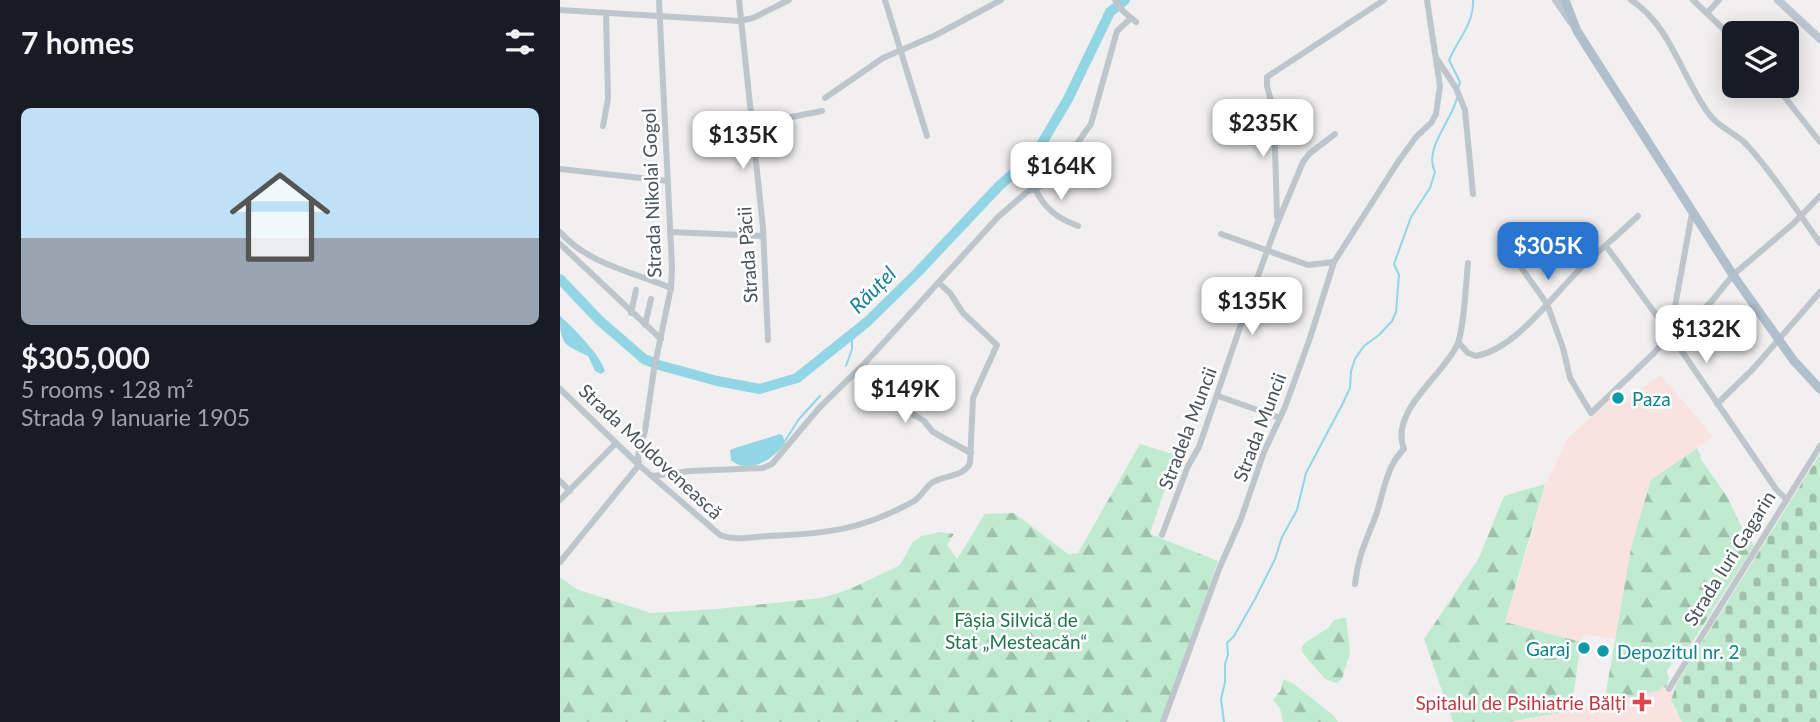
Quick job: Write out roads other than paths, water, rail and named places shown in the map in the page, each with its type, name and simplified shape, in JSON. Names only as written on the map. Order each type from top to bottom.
[{"type":"main road","points":[[1565,0],[1577,32],[1692,213],[1800,369],[1820,389]]},
{"type":"street","name":"Strada Nikolai Gogol","points":[[639,465],[638,455],[645,431],[654,369],[671,288],[659,0]]},
{"type":"street","name":"Strada Păcii","points":[[739,0],[763,236],[768,340]]},
{"type":"street","points":[[885,0],[927,136]]},
{"type":"street","points":[[825,98],[872,64],[936,35],[1001,0]]},
{"type":"street","points":[[1277,224],[1274,112],[1267,80],[1270,74],[1384,0]]},
{"type":"street","name":"Strada Muncii","points":[[1163,722],[1219,569],[1310,338],[1334,262],[1398,162],[1416,137],[1431,123],[1438,105],[1440,94],[1437,59],[1427,0]]},
{"type":"street","points":[[1556,0],[1577,32]]},
{"type":"street","points":[[1631,0],[1659,24],[1709,115],[1746,145],[1820,243]]},
{"type":"street","points":[[1693,0],[1722,27]]},
{"type":"street","points":[[1707,13],[1719,0]]},
{"type":"street","points":[[1779,0],[1820,39]]},
{"type":"street","points":[[560,10],[740,21],[786,1]]},
{"type":"street","points":[[653,476],[768,467],[819,408],[854,374],[998,217],[1027,192],[1060,174],[1068,156],[1089,128],[1117,32],[1134,20],[1116,1]]},
{"type":"street","points":[[603,126],[608,99],[606,13]]},
{"type":"street","points":[[1437,59],[1445,68],[1465,110],[1473,194]]},
{"type":"street","points":[[1785,98],[1820,142]]},
{"type":"street","points":[[751,125],[822,111]]},
{"type":"street","name":"Stradela Muncii","points":[[1162,535],[1185,472],[1199,447],[1218,396],[1277,224],[1306,157],[1335,134]]},
{"type":"street","points":[[560,169],[668,181]]},
{"type":"street","points":[[1035,189],[1040,201],[1049,211],[1078,226]]},
{"type":"street","points":[[1516,260],[1547,304],[1563,348],[1570,378],[1591,412],[1654,353],[1670,334],[1678,331],[1716,296],[1733,275],[1820,196]]},
{"type":"street","points":[[1670,334],[1692,213]]},
{"type":"street","points":[[1458,343],[1471,355],[1480,355],[1493,350],[1513,336],[1638,216]]},
{"type":"street","points":[[560,232],[568,241],[594,258],[671,288]]},
{"type":"street","points":[[670,232],[763,236]]},
{"type":"street","points":[[1221,234],[1308,265],[1334,262]]},
{"type":"street","points":[[560,244],[661,339]]},
{"type":"street","points":[[1606,246],[1776,489],[1787,500]]},
{"type":"street","points":[[1355,584],[1357,562],[1376,516],[1393,462],[1404,449],[1402,433],[1407,412],[1458,343],[1468,263]]},
{"type":"street","points":[[854,374],[924,421],[933,432],[971,453],[973,398],[997,345],[963,313],[950,293],[939,283]]},
{"type":"street","points":[[631,313],[636,290]]},
{"type":"street","points":[[1717,404],[1753,369],[1820,292]]},
{"type":"street","points":[[645,325],[651,299]]},
{"type":"street","name":"Strada Moldovenească","points":[[560,389],[639,465],[725,537],[800,535],[845,530],[872,522],[916,499],[934,482],[964,472],[969,468],[971,453]]},
{"type":"street","points":[[1218,396],[1280,418]]},
{"type":"street","points":[[560,500],[616,443]]},
{"type":"street","name":"Strada Iuri Gagarin","points":[[1669,689],[1820,446]]},
{"type":"street","points":[[560,562],[639,465]]},
{"type":"street","points":[[560,481],[570,491]]},
{"type":"water","points":[[560,316],[579,334],[605,371],[601,374],[595,371],[588,356],[565,342],[561,333]]},
{"type":"water","points":[[780,434],[785,444],[760,464],[745,466],[731,460],[730,450]]},
{"type":"waterway","name":"Răuțel","points":[[560,279],[599,320],[644,359],[717,381],[760,389],[797,378],[867,322],[1000,185],[1035,155],[1068,99],[1110,12],[1125,0]]},
{"type":"waterway","points":[[1459,86],[1460,82],[1449,60],[1471,17],[1473,0]]},
{"type":"waterway","points":[[1224,722],[1221,699],[1228,655],[1227,643],[1234,636],[1275,559],[1282,537],[1297,510],[1306,473],[1350,388],[1355,359],[1364,346],[1392,321],[1396,312],[1399,275],[1394,264],[1411,217],[1430,188],[1435,172],[1432,163],[1435,145],[1457,98]]},
{"type":"waterway","points":[[846,366],[852,349],[852,335]]},
{"type":"waterway","points":[[785,441],[799,419],[820,396]]},
{"type":"place","name":"Paza","points":[[1618,398]]},
{"type":"place","name":"Garaj","points":[[1584,648]]},
{"type":"place","name":"Depozitul nr. 2","points":[[1603,651]]},
{"type":"place","name":"Spitalul de Psihiatrie Bălți","points":[[1642,702]]},
{"type":"park label","name":"Fâșia Silvică de Stat „Mesteacăn“","points":[[1016,630]]}]
